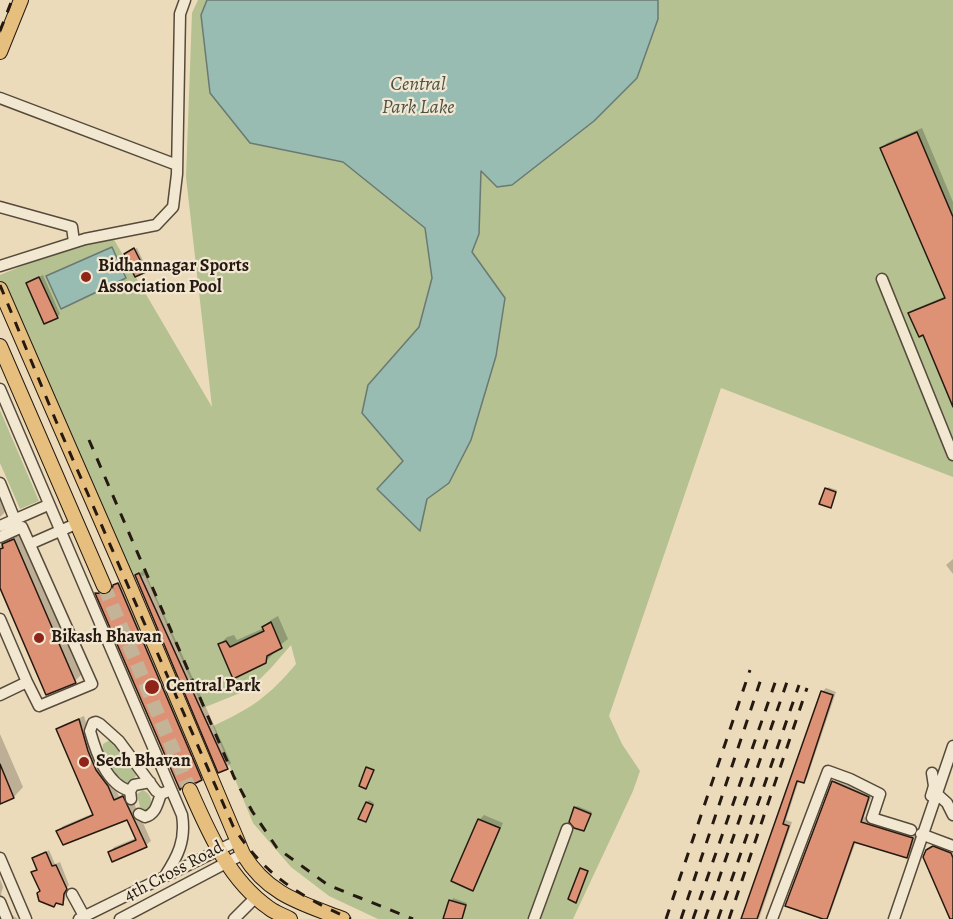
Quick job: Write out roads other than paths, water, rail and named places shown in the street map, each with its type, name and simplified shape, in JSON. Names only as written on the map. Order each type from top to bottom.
[{"type":"main road","points":[[0,52],[21,0]]},
{"type":"main road","points":[[0,289],[131,589],[243,854],[256,873],[272,888],[287,897],[343,919]]},
{"type":"main road","points":[[0,346],[104,586]]},
{"type":"main road","points":[[15,381],[36,371]]},
{"type":"main road","points":[[190,790],[226,864],[269,914],[289,919]]},
{"type":"street","points":[[0,266],[74,242],[156,225],[173,207],[177,165],[180,14],[184,0]]},
{"type":"street","points":[[0,98],[177,165]]},
{"type":"street","points":[[0,207],[72,228],[74,242]]},
{"type":"street","points":[[882,279],[953,455]]},
{"type":"street","points":[[0,389],[166,792],[182,815],[183,840],[178,856],[165,876]]},
{"type":"street","points":[[0,483],[15,519]]},
{"type":"street","points":[[0,526],[48,505]]},
{"type":"street","points":[[30,544],[78,523]]},
{"type":"street","points":[[0,537],[22,527],[92,684],[39,706],[0,619]]},
{"type":"street","points":[[0,695],[27,682]]},
{"type":"street","points":[[150,782],[134,785],[131,795],[111,778],[102,764],[90,726],[96,722],[100,724],[119,741],[150,782],[156,791],[166,792]]},
{"type":"street","points":[[892,919],[918,833],[937,794],[953,746]]},
{"type":"street","points":[[772,919],[828,771],[880,794],[872,818],[953,846]]},
{"type":"street","points":[[892,919],[934,786],[932,773]]},
{"type":"street","points":[[139,814],[145,817],[150,815],[166,792]]},
{"type":"street","points":[[937,794],[947,803],[953,815]]},
{"type":"street","points":[[534,919],[567,828]]},
{"type":"street","points":[[72,894],[82,918],[237,841]]},
{"type":"street","name":"4th Cross Road","points":[[120,919],[243,854]]},
{"type":"street","points":[[0,858],[26,919]]},
{"type":"street","points":[[234,919],[256,897]]},
{"type":"street","points":[[0,902],[7,919]]},
{"type":"water","name":"Central Park Lake","points":[[207,0],[658,0],[658,19],[637,78],[594,121],[512,185],[497,187],[481,171],[479,234],[472,252],[505,298],[496,356],[471,440],[449,483],[427,499],[420,531],[377,489],[403,461],[362,413],[368,385],[419,327],[432,278],[425,228],[343,162],[250,143],[210,93],[201,15]]},
{"type":"water","name":"Bidhannagar Sports Association Pool","points":[[112,247],[126,278],[61,309],[46,276]]},
{"type":"tunnel","points":[[104,586],[190,790]]},
{"type":"railway","points":[[0,31],[12,0]]},
{"type":"railway","points":[[0,285],[56,421],[233,826],[270,871],[315,902],[351,919]]},
{"type":"railway","points":[[89,440],[234,777],[252,811],[277,848],[328,885],[413,919]]},
{"type":"railway","points":[[666,919],[750,670]]},
{"type":"railway","points":[[681,919],[763,673]]},
{"type":"railway","points":[[705,919],[788,679]]},
{"type":"railway","points":[[693,919],[776,680]]},
{"type":"railway","points":[[718,919],[799,685]]},
{"type":"railway","points":[[729,919],[807,688]]},
{"type":"place","name":"Bidhannagar Sports Association Pool","points":[[86,277]]},
{"type":"place","name":"Bikash Bhavan","points":[[39,638]]},
{"type":"place","name":"Central Park","points":[[152,687]]},
{"type":"place","name":"Sech Bhavan","points":[[84,762]]}]
